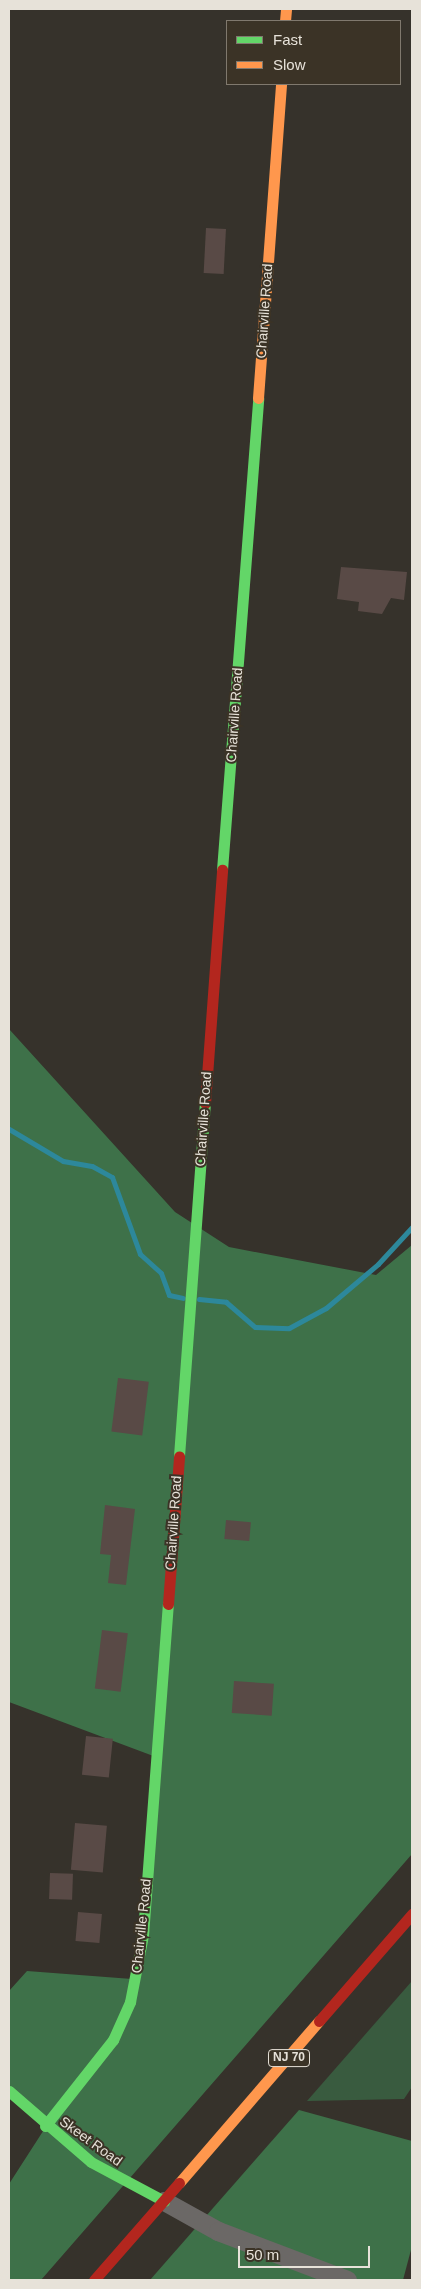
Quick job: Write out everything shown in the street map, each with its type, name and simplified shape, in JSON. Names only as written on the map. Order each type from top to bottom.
[{"type":"main road","name":"Chairville Road","points":[[45,2126],[113,2040],[138,1970],[281,85]]},
{"type":"main road","name":"NJ 70","points":[[94,2280],[412,1914]]},
{"type":"main road","name":"Skeet Road","points":[[9,2091],[45,2126],[91,2162],[164,2201]]},
{"type":"street","points":[[164,2201],[218,2231],[347,2280]]},
{"type":"green space","points":[[9,1029],[175,1212],[229,1247],[376,1275],[412,1245],[412,1854],[41,2280],[9,2280],[9,2184],[47,2125],[9,2091],[9,1991],[27,1971],[132,1979],[156,1757],[9,1702]]},
{"type":"green space","points":[[412,1981],[412,2087],[404,2099],[307,2101]]},
{"type":"green space","points":[[299,2110],[412,2141],[412,2246],[403,2280],[150,2280]]},
{"type":"building","points":[[206,228],[226,229],[224,274],[204,273]]},
{"type":"building","points":[[341,567],[407,572],[404,600],[391,598],[382,614],[358,611],[359,602],[337,599]]},
{"type":"building","points":[[118,1378],[149,1382],[142,1435],[111,1432]]},
{"type":"building","points":[[105,1505],[135,1509],[126,1585],[108,1583],[111,1555],[100,1554]]},
{"type":"building","points":[[226,1520],[251,1522],[249,1541],[224,1539]]},
{"type":"building","points":[[102,1630],[128,1633],[121,1692],[95,1689]]},
{"type":"building","points":[[234,1681],[274,1684],[272,1716],[232,1713]]},
{"type":"building","points":[[86,1736],[113,1739],[109,1778],[82,1775]]},
{"type":"building","points":[[75,1823],[107,1826],[103,1873],[71,1870]]},
{"type":"building","points":[[50,1873],[73,1874],[72,1900],[49,1899]]},
{"type":"building","points":[[78,1912],[102,1914],[99,1943],[75,1941]]},
{"type":"waterway","points":[[9,1129],[63,1161],[92,1166],[112,1177],[140,1254],[161,1273],[169,1295],[183,1298]]},
{"type":"waterway","points":[[199,1299],[226,1302],[255,1327],[289,1328],[326,1308],[378,1264],[412,1227]]},
{"type":"traffic: fast","points":[[222,870],[258,398]]},
{"type":"traffic: fast","points":[[179,1456],[205,1103]]},
{"type":"traffic: fast","points":[[45,2126],[113,2040],[130,2002],[143,1935],[168,1604]]},
{"type":"traffic: fast","points":[[9,2091],[91,2162],[164,2201]]},
{"type":"traffic: slow","points":[[285,20],[286,9]]},
{"type":"traffic: slow","points":[[258,398],[281,85]]},
{"type":"traffic: slow","points":[[179,2183],[319,2021]]},
{"type":"traffic: jam","points":[[205,1103],[222,870]]},
{"type":"traffic: jam","points":[[168,1604],[179,1456]]},
{"type":"traffic: jam","points":[[319,2021],[412,1914]]},
{"type":"traffic: jam","points":[[94,2280],[179,2183]]}]
